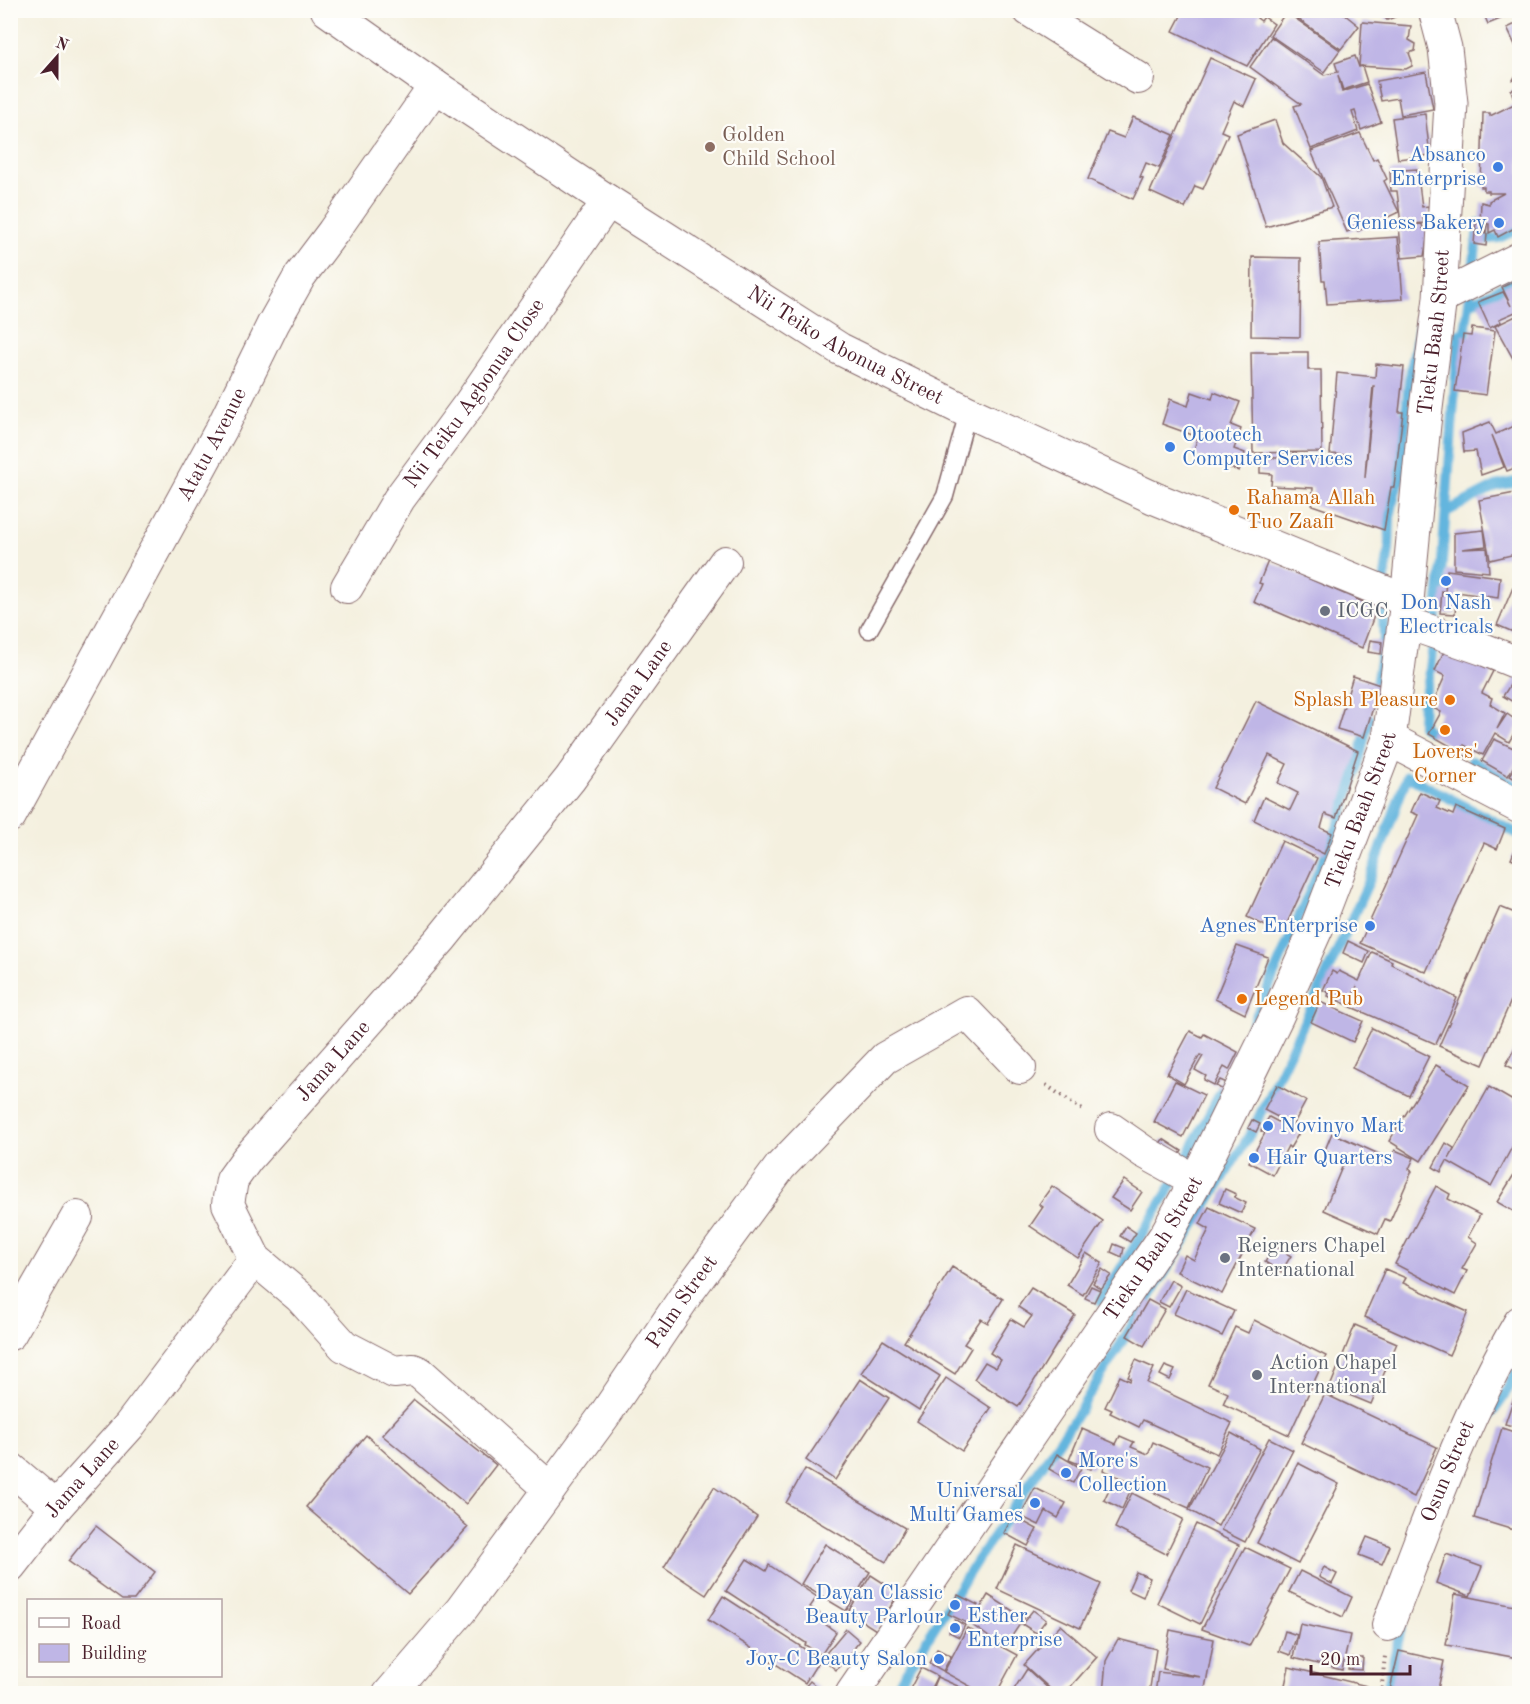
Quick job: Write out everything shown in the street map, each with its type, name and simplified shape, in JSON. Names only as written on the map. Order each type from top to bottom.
[{"type":"street","name":"Nii Teiko Abonua Street","points":[[327,10],[435,86],[608,201],[840,349],[968,412],[1520,664]]},
{"type":"street","points":[[1029,10],[1138,78]]},
{"type":"street","name":"Tieku Baah Street","points":[[852,1694],[1166,1235],[1196,1181],[1277,1016],[1317,927],[1389,739],[1440,298],[1451,103],[1445,48],[1435,10]]},
{"type":"street","name":"Atatu Avenue","points":[[10,816],[224,424],[273,324],[300,276],[435,86]]},
{"type":"street","name":"Nii Teiku Agbonua Close","points":[[347,587],[399,499],[470,403],[608,201]]},
{"type":"street","points":[[1440,298],[1520,258]]},
{"type":"street","name":"Jama Lane","points":[[10,1566],[56,1508],[129,1426],[255,1259],[228,1204],[232,1180],[247,1159],[441,939],[570,779],[725,562]]},
{"type":"street","points":[[1389,739],[1520,807]]},
{"type":"street","name":"Palm Street","points":[[402,1690],[604,1416],[688,1292],[780,1167],[885,1058],[966,1012],[1020,1068]]},
{"type":"street","points":[[1111,1129],[1144,1152],[1196,1181]]},
{"type":"street","points":[[10,1334],[77,1217]]},
{"type":"street","points":[[255,1259],[300,1297],[345,1346],[394,1372],[413,1370],[420,1373],[550,1489]]},
{"type":"street","name":"Osun Street","points":[[1388,1625],[1433,1508],[1479,1402],[1501,1354],[1520,1322]]},
{"type":"street","points":[[10,1468],[56,1508]]},
{"type":"lane","points":[[868,630],[945,496],[968,412]]},
{"type":"path","points":[[1020,1068],[1111,1129]]},
{"type":"building","points":[[1184,10],[1193,10],[1201,14],[1203,10],[1262,10],[1257,18],[1261,21],[1264,17],[1274,24],[1247,66],[1173,31]]},
{"type":"building","points":[[1294,10],[1339,10],[1359,26],[1341,49],[1291,14]]},
{"type":"building","points":[[1378,10],[1410,10],[1410,11],[1387,20]]},
{"type":"building","points":[[1482,10],[1503,10],[1505,17],[1488,24]]},
{"type":"building","points":[[1286,12],[1340,50],[1324,72],[1270,35]]},
{"type":"building","points":[[1362,22],[1411,26],[1409,40],[1416,44],[1415,51],[1409,53],[1412,66],[1406,69],[1359,66]]},
{"type":"building","points":[[1520,22],[1520,45],[1516,47],[1507,28]]},
{"type":"building","points":[[1271,37],[1324,75],[1338,72],[1335,63],[1355,56],[1359,67],[1362,66],[1367,82],[1343,90],[1338,75],[1342,92],[1367,84],[1381,122],[1361,130],[1355,111],[1352,112],[1358,131],[1311,149],[1294,106],[1301,104],[1250,67]]},
{"type":"building","points":[[1210,58],[1256,79],[1244,106],[1234,101],[1221,131],[1228,134],[1203,189],[1195,186],[1185,208],[1150,192]]},
{"type":"building","points":[[1520,68],[1520,84],[1513,80]]},
{"type":"building","points":[[1426,72],[1433,109],[1401,115],[1398,98],[1381,101],[1377,81]]},
{"type":"building","points":[[1520,87],[1520,98],[1514,99],[1511,90]]},
{"type":"building","points":[[1520,101],[1520,225],[1498,237],[1495,230],[1489,233],[1489,224],[1480,223],[1481,202],[1489,204],[1489,201],[1504,193],[1489,193],[1481,187],[1483,113],[1490,113],[1490,116]]},
{"type":"building","points":[[1425,114],[1430,155],[1398,159],[1392,118]]},
{"type":"building","points":[[1133,117],[1174,135],[1159,168],[1146,163],[1140,177],[1143,178],[1133,199],[1088,179],[1108,132],[1124,138]]},
{"type":"building","points":[[1275,120],[1283,143],[1321,177],[1332,207],[1266,227],[1237,134]]},
{"type":"building","points":[[1360,133],[1373,160],[1377,158],[1387,179],[1384,181],[1399,212],[1358,231],[1356,228],[1347,232],[1311,151]]},
{"type":"building","points":[[1417,169],[1422,207],[1428,206],[1430,219],[1423,219],[1424,223],[1401,225],[1397,191],[1391,191],[1390,171]]},
{"type":"building","points":[[1476,223],[1487,225],[1486,232],[1475,230]]},
{"type":"building","points":[[1422,224],[1423,229],[1429,228],[1424,256],[1402,258],[1399,226]]},
{"type":"building","points":[[1475,232],[1487,234],[1486,246],[1474,244]]},
{"type":"building","points":[[1398,237],[1403,299],[1327,304],[1325,280],[1322,280],[1319,242]]},
{"type":"building","points":[[1252,257],[1301,258],[1300,337],[1251,336]]},
{"type":"building","points":[[1520,279],[1520,310],[1499,319],[1501,322],[1490,328],[1478,302],[1503,292],[1511,306],[1502,287]]},
{"type":"building","points":[[1520,314],[1520,371],[1495,326]]},
{"type":"building","points":[[1472,328],[1495,331],[1486,395],[1455,391],[1463,335],[1471,336]]},
{"type":"building","points":[[1251,352],[1308,352],[1308,370],[1321,370],[1322,452],[1253,453]]},
{"type":"building","points":[[1376,364],[1404,367],[1399,412],[1403,412],[1394,487],[1391,487],[1384,530],[1312,505],[1313,488],[1271,486],[1272,474],[1260,473],[1260,457],[1352,462],[1346,460],[1346,455],[1330,454],[1337,373],[1375,377]],"holes":[[[1373,386],[1374,386],[1365,478]]]},
{"type":"building","points":[[1192,392],[1212,399],[1214,392],[1240,402],[1231,425],[1241,429],[1234,449],[1245,453],[1239,471],[1192,455],[1198,437],[1162,424],[1170,399],[1188,406]]},
{"type":"building","points":[[1490,422],[1496,434],[1520,423],[1520,466],[1507,471],[1492,435],[1504,467],[1481,475],[1476,451],[1464,452],[1462,433]]},
{"type":"building","points":[[1520,492],[1520,553],[1490,560],[1479,500]]},
{"type":"building","points":[[1484,530],[1486,546],[1462,549],[1487,548],[1489,572],[1454,569],[1454,533]]},
{"type":"building","points":[[1268,561],[1377,608],[1362,648],[1254,602]]},
{"type":"building","points":[[1447,570],[1500,577],[1498,598],[1457,592],[1455,614],[1440,613]]},
{"type":"building","points":[[1520,571],[1520,635],[1497,625]]},
{"type":"building","points":[[1370,640],[1382,642],[1381,654],[1368,652]]},
{"type":"building","points":[[1446,647],[1493,671],[1482,693],[1492,698],[1490,704],[1505,713],[1497,729],[1507,714],[1520,723],[1509,742],[1495,733],[1483,755],[1464,745],[1463,747],[1471,751],[1468,757],[1460,754],[1461,752],[1429,734],[1441,712],[1431,707],[1445,676],[1435,671]]},
{"type":"building","points":[[1520,669],[1520,706],[1503,696]]},
{"type":"building","points":[[1353,676],[1380,685],[1364,737],[1337,729]]},
{"type":"building","points":[[1256,701],[1358,751],[1336,818],[1325,814],[1321,828],[1332,833],[1324,854],[1254,820],[1264,797],[1290,810],[1298,793],[1278,783],[1287,764],[1269,755],[1245,804],[1213,788]]},
{"type":"building","points":[[1494,739],[1520,751],[1508,776],[1482,761]]},
{"type":"building","points":[[1520,758],[1520,782],[1510,776]]},
{"type":"building","points":[[1420,792],[1440,801],[1437,808],[1453,815],[1456,807],[1505,829],[1497,849],[1484,843],[1426,972],[1360,943],[1418,815],[1411,812]]},
{"type":"building","points":[[1282,841],[1317,858],[1282,934],[1247,917]]},
{"type":"building","points":[[1517,845],[1520,846],[1520,863],[1511,859]]},
{"type":"building","points":[[1500,907],[1520,915],[1520,980],[1483,1065],[1439,1046]]},
{"type":"building","points":[[1348,941],[1369,951],[1364,963],[1343,953]]},
{"type":"building","points":[[1237,946],[1268,957],[1245,1014],[1215,999]]},
{"type":"building","points":[[1372,952],[1457,998],[1436,1044],[1349,1006],[1357,986],[1348,1005],[1328,996],[1329,993],[1323,990],[1332,971],[1337,974],[1339,971],[1359,981]]},
{"type":"building","points":[[1320,1002],[1363,1021],[1353,1042],[1311,1022]]},
{"type":"building","points":[[1372,1028],[1429,1056],[1409,1096],[1352,1068]]},
{"type":"building","points":[[1190,1031],[1202,1037],[1204,1034],[1238,1052],[1229,1070],[1224,1067],[1214,1085],[1204,1080],[1206,1076],[1195,1070],[1203,1056],[1200,1055],[1184,1084],[1167,1074]]},
{"type":"building","points":[[1520,1037],[1520,1072],[1506,1065]]},
{"type":"building","points":[[1436,1065],[1469,1085],[1421,1161],[1389,1141]]},
{"type":"building","points":[[1220,1080],[1227,1083],[1223,1090],[1216,1086]]},
{"type":"building","points":[[1175,1081],[1204,1095],[1183,1137],[1154,1122]]},
{"type":"building","points":[[1277,1085],[1306,1101],[1293,1125],[1264,1110]]},
{"type":"building","points":[[1489,1087],[1520,1105],[1520,1140],[1517,1138],[1491,1186],[1447,1161],[1441,1172],[1433,1167],[1446,1143],[1454,1148],[1449,1159]]},
{"type":"building","points":[[1269,1117],[1299,1133],[1290,1148],[1288,1146],[1273,1175],[1249,1162],[1265,1133],[1261,1131]]},
{"type":"building","points":[[1252,1120],[1260,1124],[1256,1132],[1248,1128]]},
{"type":"building","points":[[1332,1133],[1390,1159],[1395,1150],[1414,1158],[1409,1169],[1412,1171],[1390,1221],[1385,1219],[1378,1234],[1324,1210],[1345,1160],[1325,1150]]},
{"type":"building","points":[[1163,1139],[1182,1151],[1174,1163],[1155,1151]]},
{"type":"building","points":[[1520,1165],[1520,1215],[1497,1202]]},
{"type":"building","points":[[1124,1180],[1142,1192],[1130,1210],[1111,1198]]},
{"type":"building","points":[[1052,1186],[1103,1221],[1078,1258],[1030,1226],[1043,1207],[1039,1204]]},
{"type":"building","points":[[1436,1186],[1450,1194],[1448,1199],[1480,1215],[1468,1237],[1477,1243],[1462,1269],[1467,1271],[1455,1295],[1395,1264]]},
{"type":"building","points":[[1225,1189],[1236,1194],[1234,1197],[1246,1203],[1241,1213],[1219,1203]]},
{"type":"building","points":[[1209,1207],[1255,1229],[1222,1294],[1177,1272],[1185,1255],[1194,1260],[1209,1229],[1200,1224]]},
{"type":"building","points":[[1126,1226],[1136,1233],[1130,1242],[1120,1236]]},
{"type":"building","points":[[1114,1244],[1124,1248],[1122,1257],[1111,1252]]},
{"type":"building","points":[[1275,1246],[1291,1256],[1281,1272],[1265,1262]]},
{"type":"building","points":[[1086,1253],[1102,1263],[1083,1295],[1067,1285]]},
{"type":"building","points":[[952,1267],[1003,1299],[988,1323],[981,1319],[964,1344],[971,1348],[955,1374],[904,1342]]},
{"type":"building","points":[[1102,1269],[1111,1275],[1101,1289],[1093,1283]]},
{"type":"building","points":[[1385,1269],[1406,1278],[1403,1283],[1468,1312],[1449,1355],[1364,1317]]},
{"type":"building","points":[[1171,1280],[1181,1286],[1169,1307],[1159,1302]]},
{"type":"building","points":[[1091,1286],[1100,1290],[1094,1302],[1085,1298]]},
{"type":"building","points":[[1031,1288],[1075,1315],[1018,1407],[974,1379],[985,1362],[996,1368],[1001,1360],[990,1353],[1011,1319],[1024,1327],[1032,1316],[1018,1307]]},
{"type":"building","points":[[1186,1289],[1234,1311],[1222,1336],[1174,1314]]},
{"type":"building","points":[[1148,1300],[1165,1309],[1144,1346],[1127,1336]]},
{"type":"building","points":[[1254,1320],[1326,1356],[1289,1435],[1223,1404],[1228,1393],[1208,1384],[1235,1327],[1248,1333]]},
{"type":"building","points":[[1355,1325],[1397,1343],[1371,1404],[1330,1387]]},
{"type":"building","points":[[883,1340],[940,1376],[919,1410],[861,1373]]},
{"type":"building","points":[[1136,1360],[1154,1368],[1147,1383],[1232,1423],[1217,1454],[1143,1420],[1139,1427],[1110,1413],[1112,1410],[1105,1407],[1120,1376],[1130,1381],[1131,1378],[1128,1377]]},
{"type":"building","points":[[1165,1366],[1175,1370],[1170,1380],[1160,1375]]},
{"type":"building","points":[[946,1378],[991,1408],[962,1451],[917,1421]]},
{"type":"building","points":[[860,1379],[889,1398],[835,1480],[806,1460]]},
{"type":"building","points":[[1517,1389],[1520,1390],[1520,1428],[1505,1424]]},
{"type":"building","points":[[1325,1394],[1437,1447],[1414,1497],[1301,1443]]},
{"type":"building","points":[[414,1400],[496,1465],[466,1504],[382,1435]]},
{"type":"building","points":[[1502,1428],[1520,1434],[1520,1532],[1474,1518]]},
{"type":"building","points":[[1082,1429],[1116,1444],[1120,1436],[1134,1442],[1131,1447],[1148,1454],[1153,1442],[1207,1467],[1189,1508],[1103,1470],[1105,1464],[1096,1460],[1091,1469],[1069,1460]]},
{"type":"building","points":[[1231,1433],[1260,1449],[1218,1526],[1189,1510]]},
{"type":"building","points":[[366,1435],[468,1527],[408,1594],[306,1507]]},
{"type":"building","points":[[1269,1438],[1293,1450],[1245,1542],[1221,1530]]},
{"type":"building","points":[[1057,1454],[1081,1468],[1073,1483],[1049,1469]]},
{"type":"building","points":[[1298,1463],[1339,1484],[1298,1564],[1257,1543]]},
{"type":"building","points":[[805,1469],[905,1528],[886,1562],[786,1503]]},
{"type":"building","points":[[1113,1481],[1131,1489],[1122,1509],[1104,1500]]},
{"type":"building","points":[[714,1487],[757,1517],[706,1595],[664,1567]]},
{"type":"building","points":[[1035,1488],[1066,1503],[1058,1518],[1046,1511],[1039,1525],[1020,1516]]},
{"type":"building","points":[[1132,1493],[1183,1519],[1166,1554],[1115,1528]]},
{"type":"building","points":[[1013,1516],[1037,1529],[1028,1546],[1004,1533]]},
{"type":"building","points":[[1196,1524],[1239,1545],[1200,1624],[1157,1603]]},
{"type":"building","points":[[96,1526],[155,1572],[135,1599],[121,1599],[68,1561]]},
{"type":"building","points":[[1367,1537],[1390,1546],[1382,1564],[1359,1555]]},
{"type":"building","points":[[825,1544],[870,1572],[846,1611],[801,1584]]},
{"type":"building","points":[[1017,1545],[1101,1584],[1080,1628],[997,1589]]},
{"type":"building","points":[[1245,1547],[1290,1569],[1249,1646],[1202,1629]]},
{"type":"building","points":[[1446,1554],[1482,1567],[1470,1596],[1436,1583]]},
{"type":"building","points":[[747,1559],[766,1571],[769,1565],[817,1597],[810,1607],[828,1619],[825,1624],[836,1632],[821,1655],[726,1591]]},
{"type":"building","points":[[1324,1567],[1337,1574],[1332,1584],[1319,1577]]},
{"type":"building","points":[[1300,1571],[1352,1597],[1343,1617],[1289,1592]]},
{"type":"building","points":[[1136,1572],[1150,1578],[1143,1597],[1128,1590]]},
{"type":"building","points":[[871,1575],[899,1593],[876,1630],[848,1612]]},
{"type":"building","points":[[1455,1594],[1520,1607],[1518,1658],[1446,1645]]},
{"type":"building","points":[[958,1595],[978,1605],[969,1624],[948,1614]]},
{"type":"building","points":[[988,1595],[1024,1618],[1004,1648],[971,1624]]},
{"type":"building","points":[[723,1596],[820,1659],[805,1683],[708,1620]]},
{"type":"building","points":[[1033,1610],[1046,1620],[1036,1633],[1022,1624]]},
{"type":"building","points":[[955,1620],[965,1625],[959,1637],[949,1632]]},
{"type":"building","points":[[1300,1624],[1350,1635],[1342,1670],[1293,1658]]},
{"type":"building","points":[[1060,1625],[1097,1657],[1064,1694],[1056,1694],[1024,1665]]},
{"type":"building","points":[[967,1628],[1017,1655],[996,1694],[984,1694],[944,1672]]},
{"type":"building","points":[[846,1629],[860,1641],[836,1670],[822,1658]]},
{"type":"building","points":[[1170,1630],[1214,1639],[1204,1694],[1155,1694],[1158,1672],[1201,1677],[1163,1669]]},
{"type":"building","points":[[1285,1631],[1297,1635],[1290,1655],[1279,1651]]},
{"type":"building","points":[[1118,1639],[1156,1649],[1149,1694],[1103,1694],[1106,1661]]},
{"type":"building","points":[[937,1649],[951,1656],[943,1671],[929,1663]]},
{"type":"building","points":[[1399,1651],[1444,1661],[1437,1694],[1389,1694]]},
{"type":"building","points":[[1349,1658],[1363,1658],[1362,1670],[1348,1669]]},
{"type":"building","points":[[1289,1667],[1367,1686],[1365,1694],[1283,1694]]},
{"type":"building","points":[[921,1668],[937,1676],[928,1694],[919,1694],[910,1689]]},
{"type":"building","points":[[1027,1669],[1054,1694],[1011,1694]]},
{"type":"building","points":[[937,1677],[976,1694],[930,1694]]},
{"type":"building","points":[[810,1681],[825,1694],[799,1694]]},
{"type":"waterway","points":[[1429,731],[1422,726],[1423,701],[1429,678],[1441,575],[1459,334],[1465,334],[1479,223]]},
{"type":"waterway","points":[[1478,240],[1499,238],[1520,228]]},
{"type":"waterway","points":[[1469,304],[1520,278]]},
{"type":"waterway","points":[[1374,697],[1384,637],[1382,598],[1389,549],[1390,517],[1400,481],[1409,381],[1423,306]]},
{"type":"waterway","points":[[1446,512],[1496,486],[1520,481]]},
{"type":"waterway","points":[[1101,1301],[1178,1175],[1238,1058],[1338,826],[1357,769],[1369,718]]},
{"type":"waterway","points":[[1472,761],[1518,788]]},
{"type":"waterway","points":[[892,1694],[977,1560],[1075,1418],[1252,1131],[1370,879],[1407,776],[1520,835]]},
{"type":"waterway","points":[[1481,1428],[1503,1398],[1520,1363]]},
{"type":"waterway","points":[[1386,1694],[1402,1624]]},
{"type":"place","name":"Golden Child School","points":[[710,147]]},
{"type":"place","name":"Absanco Enterprise","points":[[1498,167]]},
{"type":"place","name":"Geniess Bakery","points":[[1499,223]]},
{"type":"place","name":"Otootech Computer Services","points":[[1170,447]]},
{"type":"place","name":"Rahama Allah Tuo Zaafi","points":[[1234,510]]},
{"type":"place","name":"Don Nash Electricals","points":[[1446,581]]},
{"type":"place","name":"ICGC","points":[[1325,611]]},
{"type":"place","name":"Splash Pleasure","points":[[1450,700]]},
{"type":"place","name":"Lovers' Corner","points":[[1445,730]]},
{"type":"place","name":"Agnes Enterprise","points":[[1370,926]]},
{"type":"place","name":"Legend Pub","points":[[1242,999]]},
{"type":"place","name":"Novinyo Mart","points":[[1268,1126]]},
{"type":"place","name":"Hair Quarters","points":[[1254,1158]]},
{"type":"place","name":"Reigners Chapel International","points":[[1225,1258]]},
{"type":"place","name":"Action Chapel International","points":[[1257,1375]]},
{"type":"place","name":"More's Collection","points":[[1066,1473]]},
{"type":"place","name":"Universal Multi Games","points":[[1035,1503]]},
{"type":"place","name":"Dayan Classic Beauty Parlour","points":[[955,1605]]},
{"type":"place","name":"Esther Enterprise","points":[[955,1628]]},
{"type":"place","name":"Joy-C Beauty Salon","points":[[939,1659]]}]
